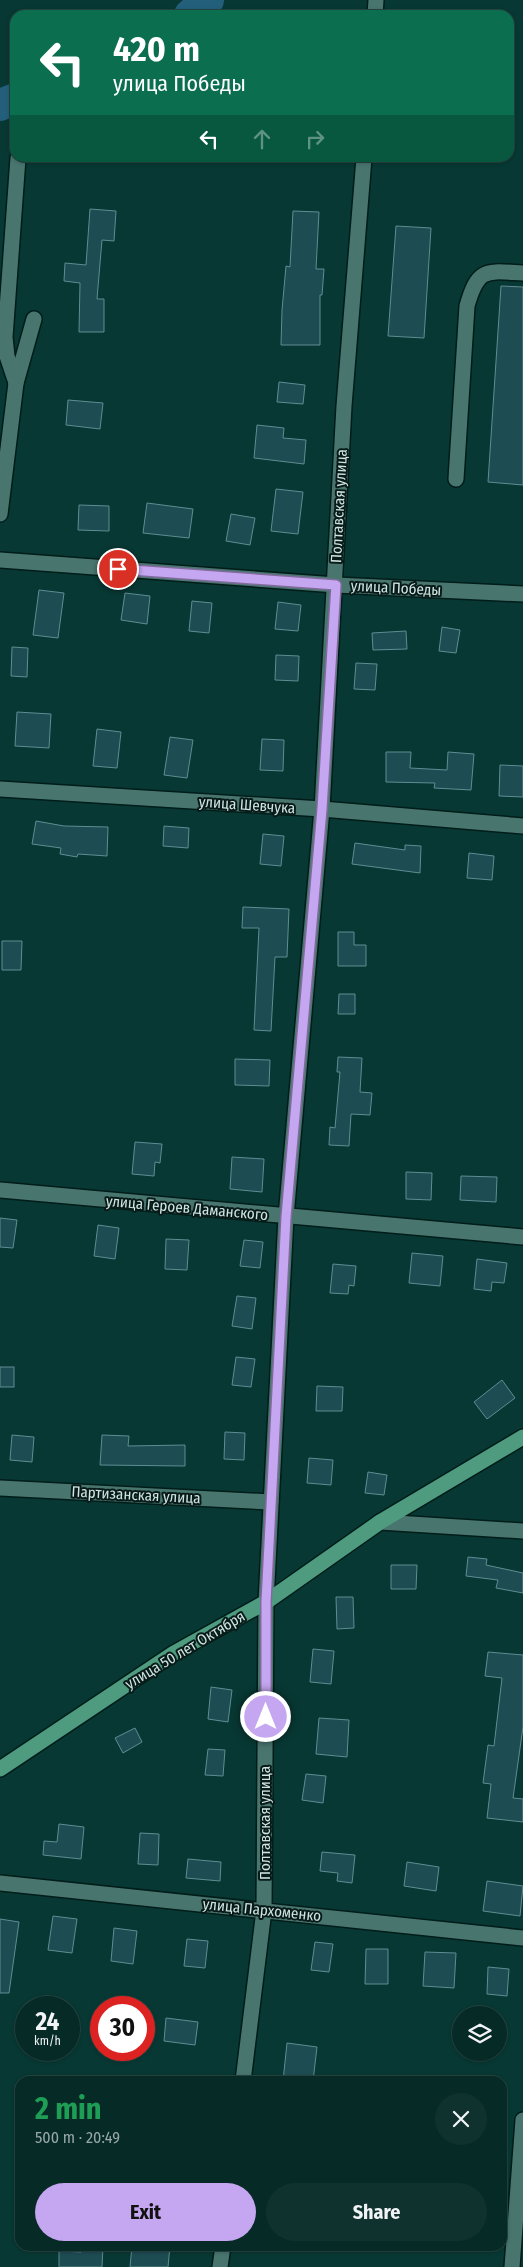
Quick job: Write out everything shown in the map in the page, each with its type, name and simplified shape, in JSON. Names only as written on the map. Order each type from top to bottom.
[{"type":"main road","name":"улица 50 лет Октября","points":[[0,1769],[174,1653],[266,1602],[380,1522],[523,1437]]},
{"type":"street","points":[[16,383],[7,356],[5,337],[18,162]]},
{"type":"street","name":"Полтавская улица","points":[[244,2076],[264,1910],[266,1602],[286,1217],[322,809],[336,585],[344,406],[364,162]]},
{"type":"street","points":[[456,479],[467,306],[474,284],[490,271],[523,273]]},
{"type":"street","points":[[0,514],[16,383],[34,319]]},
{"type":"street","name":"улица Победы","points":[[0,560],[336,585],[523,594]]},
{"type":"street","name":"улица Шевчука","points":[[0,789],[322,809],[523,826]]},
{"type":"street","name":"улица Героев Даманского","points":[[0,1190],[523,1237]]},
{"type":"street","name":"Партизанская улица","points":[[0,1488],[271,1502]]},
{"type":"street","points":[[380,1522],[523,1531]]},
{"type":"street","name":"улица Пархоменко","points":[[0,1883],[523,1938]]},
{"type":"street","points":[[512,2267],[523,2120]]},
{"type":"street","points":[[220,2267],[222,2251]]},
{"type":"building","points":[[90,209],[116,211],[114,241],[102,240],[97,299],[104,299],[104,332],[79,332],[80,283],[64,281],[65,263],[86,265]]},
{"type":"building","points":[[293,211],[319,212],[316,269],[324,269],[322,295],[320,295],[320,345],[281,345],[282,310],[286,266],[290,267]]},
{"type":"building","points":[[396,226],[431,228],[424,338],[388,336]]},
{"type":"building","points":[[501,286],[523,287],[523,485],[488,482]]},
{"type":"building","points":[[279,382],[305,385],[303,404],[277,402]]},
{"type":"building","points":[[68,400],[103,403],[100,429],[66,425]]},
{"type":"building","points":[[257,425],[284,428],[283,438],[306,440],[304,464],[254,458]]},
{"type":"building","points":[[276,489],[303,492],[298,534],[271,531]]},
{"type":"building","points":[[147,503],[193,509],[189,538],[143,533]]},
{"type":"building","points":[[79,505],[109,506],[109,531],[78,530]]},
{"type":"building","points":[[231,514],[255,518],[250,545],[226,541]]},
{"type":"building","points":[[39,590],[64,593],[58,638],[33,635]]},
{"type":"building","points":[[125,593],[150,596],[147,624],[121,620]]},
{"type":"building","points":[[192,601],[212,603],[209,633],[189,631]]},
{"type":"building","points":[[278,602],[301,605],[298,631],[275,629]]},
{"type":"building","points":[[442,627],[460,630],[456,653],[439,651]]},
{"type":"building","points":[[406,631],[407,649],[373,650],[372,633]]},
{"type":"building","points":[[12,647],[28,648],[27,677],[11,676]]},
{"type":"building","points":[[276,655],[299,656],[298,681],[275,680]]},
{"type":"building","points":[[356,663],[377,664],[375,690],[354,689]]},
{"type":"building","points":[[17,712],[51,714],[49,748],[15,746]]},
{"type":"building","points":[[97,729],[121,732],[117,768],[93,766]]},
{"type":"building","points":[[170,737],[193,740],[187,778],[164,775]]},
{"type":"building","points":[[262,739],[284,740],[283,771],[260,770]]},
{"type":"building","points":[[386,752],[411,752],[410,768],[447,770],[448,752],[474,754],[471,790],[434,788],[435,783],[386,782]]},
{"type":"building","points":[[500,765],[523,766],[523,797],[499,796]]},
{"type":"building","points":[[36,821],[64,826],[108,827],[107,856],[78,854],[77,857],[60,854],[61,848],[32,844]]},
{"type":"building","points":[[164,826],[189,828],[188,848],[163,846]]},
{"type":"building","points":[[263,834],[284,836],[281,866],[260,864]]},
{"type":"building","points":[[355,843],[405,850],[405,845],[421,846],[420,873],[352,864]]},
{"type":"building","points":[[469,853],[494,856],[492,880],[467,878]]},
{"type":"building","points":[[243,907],[289,909],[287,957],[275,957],[271,1031],[254,1030],[259,928],[242,928]]},
{"type":"building","points":[[338,932],[354,932],[354,945],[366,945],[366,966],[338,966]]},
{"type":"building","points":[[2,941],[22,941],[21,970],[2,970]]},
{"type":"building","points":[[339,994],[355,994],[355,1014],[338,1014]]},
{"type":"building","points":[[338,1057],[362,1058],[360,1092],[372,1093],[370,1115],[351,1114],[349,1146],[329,1145],[330,1127],[335,1128],[340,1072],[337,1072]]},
{"type":"building","points":[[235,1059],[270,1060],[269,1086],[235,1085]]},
{"type":"building","points":[[135,1142],[162,1144],[160,1163],[155,1162],[154,1176],[132,1174]]},
{"type":"building","points":[[232,1157],[264,1159],[262,1192],[230,1189]]},
{"type":"building","points":[[406,1172],[432,1173],[431,1200],[406,1199]]},
{"type":"building","points":[[461,1176],[497,1177],[496,1202],[460,1200]]},
{"type":"building","points":[[0,1218],[17,1220],[13,1248],[0,1247]]},
{"type":"building","points":[[98,1225],[119,1228],[115,1259],[94,1256]]},
{"type":"building","points":[[166,1239],[189,1240],[187,1270],[165,1269]]},
{"type":"building","points":[[244,1240],[263,1242],[260,1268],[240,1266]]},
{"type":"building","points":[[412,1253],[443,1256],[440,1286],[409,1283]]},
{"type":"building","points":[[477,1259],[507,1263],[504,1283],[492,1282],[491,1291],[474,1289]]},
{"type":"building","points":[[333,1264],[356,1266],[354,1286],[349,1285],[348,1294],[330,1293]]},
{"type":"building","points":[[237,1296],[256,1298],[252,1329],[232,1326]]},
{"type":"building","points":[[236,1357],[255,1359],[251,1387],[232,1385]]},
{"type":"building","points":[[0,1367],[14,1367],[14,1387],[0,1387]]},
{"type":"building","points":[[502,1380],[515,1398],[487,1419],[474,1402]]},
{"type":"building","points":[[317,1386],[343,1387],[342,1411],[316,1411]]},
{"type":"building","points":[[225,1432],[245,1433],[244,1460],[224,1459]]},
{"type":"building","points":[[12,1435],[34,1437],[32,1462],[10,1460]]},
{"type":"building","points":[[102,1435],[129,1436],[128,1446],[185,1445],[185,1466],[100,1465]]},
{"type":"building","points":[[309,1458],[333,1460],[331,1485],[307,1483]]},
{"type":"building","points":[[368,1472],[387,1475],[384,1495],[365,1493]]},
{"type":"building","points":[[468,1557],[487,1559],[486,1565],[523,1573],[523,1593],[496,1588],[498,1580],[466,1576]]},
{"type":"building","points":[[391,1565],[417,1565],[416,1589],[391,1589]]},
{"type":"building","points":[[336,1597],[353,1597],[354,1628],[337,1629]]},
{"type":"building","points":[[313,1649],[334,1651],[331,1684],[310,1682]]},
{"type":"building","points":[[488,1652],[523,1655],[523,1727],[513,1798],[523,1799],[523,1822],[487,1818],[491,1784],[483,1783],[488,1745],[494,1746],[502,1678],[485,1676]]},
{"type":"building","points":[[211,1687],[232,1690],[228,1722],[208,1719]]},
{"type":"building","points":[[319,1718],[349,1720],[347,1757],[316,1754]]},
{"type":"building","points":[[135,1728],[142,1742],[123,1753],[115,1738]]},
{"type":"building","points":[[208,1749],[225,1750],[223,1776],[205,1775]]},
{"type":"building","points":[[306,1774],[326,1776],[323,1803],[302,1800]]},
{"type":"building","points":[[59,1824],[84,1827],[81,1859],[43,1855],[44,1841],[57,1842]]},
{"type":"building","points":[[140,1833],[159,1834],[158,1865],[138,1864]]},
{"type":"building","points":[[322,1852],[355,1855],[352,1883],[337,1881],[338,1873],[320,1871]]},
{"type":"building","points":[[188,1859],[221,1862],[220,1881],[186,1878]]},
{"type":"building","points":[[407,1862],[439,1867],[436,1891],[404,1886]]},
{"type":"building","points":[[487,1881],[523,1886],[520,1916],[483,1911]]},
{"type":"building","points":[[53,1916],[77,1919],[72,1953],[48,1950]]},
{"type":"building","points":[[0,1919],[19,1922],[9,1993],[0,1993]]},
{"type":"building","points":[[114,1928],[137,1931],[133,1964],[111,1961]]},
{"type":"building","points":[[187,1939],[208,1941],[205,1968],[184,1966]]},
{"type":"building","points":[[315,1942],[333,1944],[329,1972],[311,1970]]},
{"type":"building","points":[[366,1949],[388,1949],[388,1984],[365,1984]]},
{"type":"building","points":[[425,1952],[456,1953],[454,1988],[423,1986]]},
{"type":"building","points":[[488,1967],[509,1969],[507,1996],[487,1994]]},
{"type":"building","points":[[166,2018],[198,2022],[195,2045],[164,2041]]},
{"type":"building","points":[[287,2043],[317,2047],[314,2076],[284,2076]]},
{"type":"building","points":[[59,2251],[103,2251],[102,2267],[59,2267]]},
{"type":"building","points":[[132,2251],[170,2251],[168,2267],[130,2267]]},
{"type":"waterway","points":[[196,10],[208,0]]},
{"type":"waterway","points":[[0,105],[10,101]]},
{"type":"route","points":[[118,569],[336,585],[322,809],[286,1217],[266,1602],[266,1717]]}]
